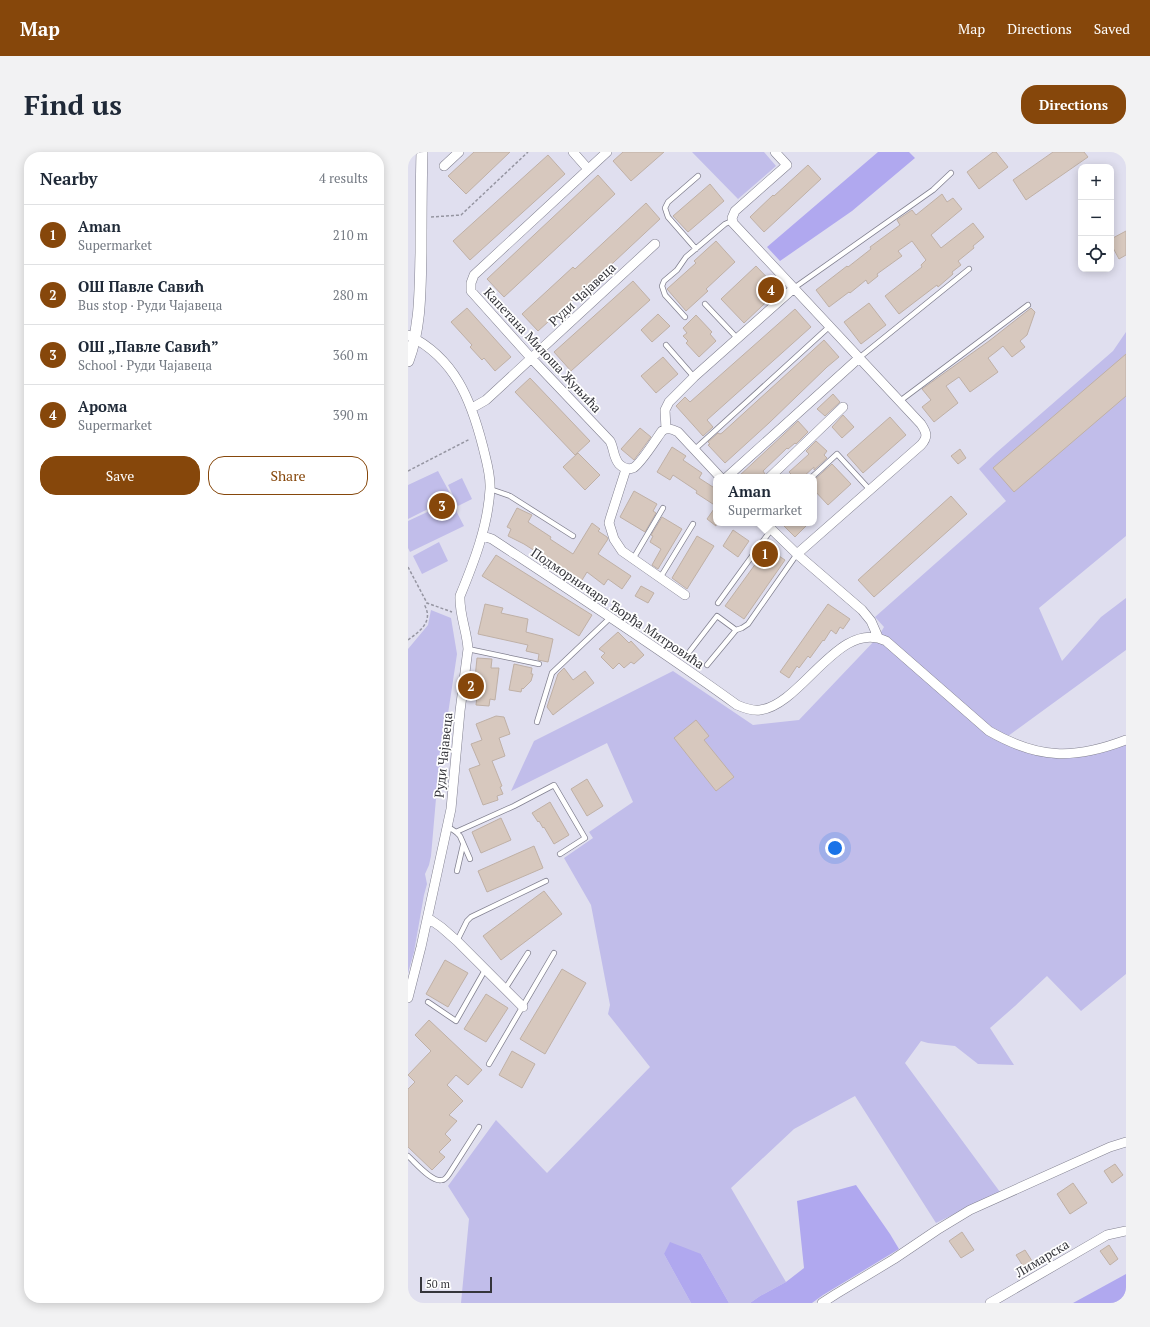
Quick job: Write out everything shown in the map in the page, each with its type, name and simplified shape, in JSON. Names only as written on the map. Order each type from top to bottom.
[{"type":"street","points":[[408,362],[420,286],[422,152]]},
{"type":"street","points":[[444,166],[459,152]]},
{"type":"street","points":[[573,152],[588,169]]},
{"type":"street","name":"Капетана Милоша Жуњића","points":[[607,152],[474,275],[471,283],[471,291],[610,441],[616,460],[626,469]]},
{"type":"street","points":[[775,152],[787,165],[734,211],[732,221],[900,401],[925,430],[926,434],[925,440],[797,554]]},
{"type":"street","name":"Руди Чајавеца","points":[[472,408],[486,400],[655,244]]},
{"type":"street","points":[[666,429],[664,416],[668,402],[794,288]]},
{"type":"street","name":"Руди Чајавеца","points":[[408,998],[428,918],[453,789],[460,711],[468,649],[468,639],[459,605],[460,596],[482,536],[490,489],[488,468],[480,434],[472,408],[459,381],[442,360],[427,346],[412,337]]},
{"type":"street","points":[[730,474],[859,358]]},
{"type":"street","points":[[773,474],[843,407]]},
{"type":"street","points":[[685,595],[622,551],[616,544],[611,533],[609,523],[626,469],[636,466],[662,431],[666,429],[673,429],[678,432],[717,474]]},
{"type":"street","points":[[768,526],[797,554],[862,610],[871,621],[878,637],[886,641],[989,732],[1026,749],[1048,754],[1076,754],[1093,751],[1126,740]]},
{"type":"street","name":"Подморничара Ђорђа Митровића","points":[[482,536],[492,539],[611,617],[737,705],[755,710],[776,705],[842,647],[854,641],[870,637],[878,637]]},
{"type":"street","points":[[428,918],[441,927],[523,1007]]},
{"type":"street","points":[[822,1303],[970,1210],[1110,1147],[1126,1142]]},
{"type":"street","name":"Лимарска","points":[[990,1303],[1107,1235],[1126,1231]]},
{"type":"lane","points":[[794,288],[933,190],[951,173]]},
{"type":"lane","points":[[696,249],[668,217],[665,208],[668,202],[698,176]]},
{"type":"lane","points":[[685,317],[664,295],[662,286],[664,281],[677,270],[686,257],[725,224],[732,221]]},
{"type":"lane","points":[[859,358],[969,269]]},
{"type":"lane","points":[[705,304],[738,339]]},
{"type":"lane","points":[[900,401],[1028,305]]},
{"type":"lane","points":[[694,450],[830,326]]},
{"type":"lane","points":[[666,345],[694,377]]},
{"type":"lane","points":[[815,474],[837,454],[870,490]]},
{"type":"lane","points":[[490,489],[510,496],[573,536]]},
{"type":"lane","points":[[633,559],[663,508]]},
{"type":"lane","points":[[660,578],[693,524]]},
{"type":"lane","points":[[718,603],[771,530]]},
{"type":"lane","points":[[707,665],[736,630],[748,624],[797,554]]},
{"type":"lane","points":[[690,651],[718,616],[736,630]]},
{"type":"lane","points":[[537,722],[552,673],[611,617]]},
{"type":"lane","points":[[468,649],[539,664]]},
{"type":"lane","points":[[456,832],[514,806],[554,785],[585,838],[560,854]]},
{"type":"lane","points":[[447,826],[456,832],[470,859]]},
{"type":"lane","points":[[457,871],[464,845]]},
{"type":"lane","points":[[457,942],[467,921],[471,917],[546,881]]},
{"type":"lane","points":[[505,989],[528,953]]},
{"type":"lane","points":[[489,1064],[554,953]]},
{"type":"lane","points":[[428,1002],[456,1021],[485,970]]},
{"type":"lane","points":[[408,1156],[435,1180],[441,1181],[449,1174],[479,1127]]},
{"type":"path","points":[[421,217],[461,215],[528,152]]},
{"type":"path","points":[[408,471],[480,434]]},
{"type":"path","points":[[408,567],[427,603],[425,606],[428,616],[424,626],[408,640]]},
{"type":"path","points":[[427,603],[462,615]]},
{"type":"shaded area","points":[[692,152],[764,152],[776,166],[738,199]]},
{"type":"shaded area","points":[[878,152],[909,152],[915,158],[852,211],[780,261],[767,247]]},
{"type":"shaded area","points":[[1126,332],[1126,536],[1039,608],[1062,661],[1101,617],[1126,598],[1126,650],[1004,739],[1063,754],[1126,740],[1126,974],[1081,1011],[1047,976],[990,1028],[1014,1065],[978,1064],[955,1046],[921,1041],[905,1063],[1000,1192],[936,1223],[855,1096],[794,1129],[731,1188],[786,1282],[750,1303],[729,1303],[701,1254],[664,1254],[691,1303],[461,1303],[469,1219],[448,1186],[496,1120],[547,1173],[650,1067],[608,1014],[610,1005],[591,905],[564,858],[593,838],[589,832],[633,802],[607,743],[511,791],[534,741],[673,671],[753,725],[799,720],[878,637],[884,627],[875,617],[1006,501],[979,469],[1113,351]]},
{"type":"shaded area","points":[[438,471],[452,497],[408,519],[408,485]]},
{"type":"shaded area","points":[[462,478],[472,499],[458,506],[448,485]]},
{"type":"shaded area","points":[[451,501],[464,526],[410,552],[408,548],[408,521]]},
{"type":"shaded area","points":[[439,542],[448,561],[422,574],[413,556]]},
{"type":"shaded area","points":[[431,610],[451,618],[457,654],[437,787],[431,856],[425,874],[427,884],[414,952],[408,973],[408,649],[428,625]]},
{"type":"shaded area","points":[[856,1185],[899,1249],[812,1303],[750,1303],[786,1282],[804,1268],[797,1201]]},
{"type":"shaded area","points":[[670,1242],[701,1254],[729,1303],[691,1303],[664,1254]]},
{"type":"shaded area","points":[[1126,1274],[1126,1303],[1073,1303]]},
{"type":"building","points":[[474,152],[510,152],[466,194],[448,176]]},
{"type":"building","points":[[623,152],[664,152],[631,181],[613,161]]},
{"type":"building","points":[[993,152],[996,152],[1008,167],[979,189],[967,172]]},
{"type":"building","points":[[1053,152],[1084,152],[1088,157],[1026,200],[1013,180]]},
{"type":"building","points":[[548,155],[565,174],[470,260],[453,241]]},
{"type":"building","points":[[808,165],[821,179],[764,232],[750,217]]},
{"type":"building","points":[[598,175],[615,194],[504,297],[487,279]]},
{"type":"building","points":[[710,184],[724,201],[688,232],[673,216]]},
{"type":"building","points":[[942,194],[947,202],[953,198],[962,209],[931,235],[941,248],[973,223],[984,237],[973,246],[974,248],[958,261],[961,265],[952,272],[953,274],[938,287],[937,285],[899,314],[885,296],[922,267],[921,265],[926,260],[912,241],[898,251],[902,256],[877,274],[878,276],[868,284],[866,280],[829,307],[816,290],[847,266],[848,267],[871,249],[870,247],[900,225],[897,220],[912,210],[916,215]]},
{"type":"building","points":[[646,203],[660,219],[538,331],[522,314],[573,267],[575,269]]},
{"type":"building","points":[[1126,231],[1126,255],[1119,259],[1114,250],[1114,237]]},
{"type":"building","points":[[716,241],[735,262],[706,289],[708,291],[686,311],[667,289],[696,263],[694,261]]},
{"type":"building","points":[[756,266],[779,290],[744,323],[721,299]]},
{"type":"building","points":[[633,281],[650,300],[571,371],[554,352]]},
{"type":"building","points":[[869,303],[886,325],[861,344],[844,322]]},
{"type":"building","points":[[467,308],[511,357],[495,371],[484,358],[482,360],[470,347],[472,345],[451,322]]},
{"type":"building","points":[[1031,308],[1035,312],[1027,335],[1020,341],[1025,347],[1012,357],[1003,346],[988,358],[998,372],[970,392],[959,377],[946,386],[958,403],[934,422],[922,407],[931,400],[922,389],[989,341]]},
{"type":"building","points":[[795,309],[811,327],[707,420],[713,427],[703,436],[676,406],[685,397],[690,402]]},
{"type":"building","points":[[658,314],[670,326],[652,342],[641,330]]},
{"type":"building","points":[[696,315],[712,332],[710,334],[716,341],[699,357],[686,343],[688,341],[683,336],[687,333],[683,328]]},
{"type":"building","points":[[824,340],[839,357],[725,463],[708,445],[710,444],[708,442],[718,433],[722,433]]},
{"type":"building","points":[[1126,354],[1126,396],[1014,492],[993,468]]},
{"type":"building","points":[[663,357],[678,374],[656,393],[641,376]]},
{"type":"building","points":[[530,378],[590,441],[575,455],[515,392]]},
{"type":"building","points":[[833,394],[840,402],[825,416],[817,409]]},
{"type":"building","points":[[843,415],[854,427],[842,438],[832,427]]},
{"type":"building","points":[[890,417],[906,435],[863,473],[847,455]]},
{"type":"building","points":[[798,421],[808,432],[796,444],[795,443],[788,449],[787,448],[763,471],[765,474],[741,474]]},
{"type":"building","points":[[640,428],[651,437],[634,460],[621,449]]},
{"type":"building","points":[[816,441],[827,451],[824,455],[827,458],[814,470],[814,467],[806,474],[791,474],[789,472],[809,454],[806,451]]},
{"type":"building","points":[[672,447],[686,456],[683,460],[702,473],[699,478],[713,487],[713,504],[673,475],[670,480],[657,472]]},
{"type":"building","points":[[960,449],[966,458],[958,464],[951,456]]},
{"type":"building","points":[[578,453],[600,475],[585,490],[563,467]]},
{"type":"building","points":[[832,464],[851,484],[828,505],[817,493],[817,477]]},
{"type":"building","points":[[634,491],[657,504],[653,511],[656,513],[645,532],[620,517]]},
{"type":"building","points":[[951,496],[967,514],[874,597],[858,580]]},
{"type":"building","points":[[517,508],[532,515],[528,522],[573,554],[592,523],[600,529],[598,531],[608,539],[598,554],[631,576],[622,589],[608,579],[604,585],[587,572],[579,585],[561,573],[563,569],[524,544],[508,536],[511,529],[507,527]]},
{"type":"building","points":[[713,510],[713,524],[707,519]]},
{"type":"building","points":[[662,517],[682,529],[658,569],[652,565],[661,549],[650,542],[653,536],[651,535]]},
{"type":"building","points":[[784,526],[806,526],[795,537]]},
{"type":"building","points":[[733,530],[749,541],[738,557],[723,546]]},
{"type":"building","points":[[697,536],[714,546],[687,589],[672,578]]},
{"type":"building","points":[[767,548],[785,560],[744,619],[725,606]]},
{"type":"building","points":[[496,555],[592,615],[579,636],[482,576]]},
{"type":"building","points":[[641,586],[654,593],[648,603],[635,596]]},
{"type":"building","points":[[485,604],[503,608],[501,613],[528,619],[526,632],[553,639],[548,662],[538,660],[539,654],[526,651],[528,645],[478,634]]},
{"type":"building","points":[[828,604],[850,619],[843,629],[840,627],[836,634],[831,630],[810,658],[808,656],[799,668],[797,666],[789,678],[780,672]]},
{"type":"building","points":[[618,632],[629,643],[631,641],[644,655],[634,664],[631,662],[624,668],[619,663],[613,669],[601,657],[605,653],[599,649]]},
{"type":"building","points":[[477,658],[492,659],[491,668],[499,668],[495,700],[490,699],[489,706],[476,705],[479,678],[475,678]]},
{"type":"building","points":[[514,664],[532,668],[531,674],[533,674],[531,681],[523,689],[522,688],[521,692],[509,690]]},
{"type":"building","points":[[564,668],[573,680],[585,671],[594,683],[553,715],[547,707],[558,674]]},
{"type":"building","points":[[496,716],[504,717],[510,734],[499,738],[505,756],[492,761],[502,786],[500,787],[503,794],[497,796],[498,800],[483,805],[469,769],[480,765],[471,744],[482,740],[476,724]]},
{"type":"building","points":[[696,720],[709,736],[704,740],[734,777],[716,791],[674,738]]},
{"type":"building","points":[[587,779],[603,806],[587,816],[571,789]]},
{"type":"building","points":[[550,802],[569,835],[554,844],[544,827],[543,828],[532,813]]},
{"type":"building","points":[[501,818],[511,840],[481,853],[472,832]]},
{"type":"building","points":[[534,846],[543,868],[487,892],[478,871]]},
{"type":"building","points":[[544,891],[562,914],[501,960],[483,936]]},
{"type":"building","points":[[445,960],[468,973],[448,1007],[426,994]]},
{"type":"building","points":[[562,969],[586,983],[545,1054],[520,1039]]},
{"type":"building","points":[[486,994],[508,1008],[486,1042],[464,1029]]},
{"type":"building","points":[[429,1020],[482,1070],[468,1085],[456,1075],[447,1085],[463,1101],[449,1115],[457,1121],[445,1134],[451,1140],[439,1152],[445,1157],[432,1170],[408,1147],[408,1089],[415,1082],[408,1075],[431,1051],[415,1035]]},
{"type":"building","points":[[512,1051],[535,1064],[522,1088],[499,1075]]},
{"type":"building","points":[[1115,1164],[1123,1175],[1112,1183],[1104,1171]]},
{"type":"building","points":[[1073,1183],[1087,1203],[1070,1214],[1057,1194]]},
{"type":"building","points":[[962,1232],[974,1250],[961,1258],[949,1241]]},
{"type":"building","points":[[1109,1245],[1118,1259],[1110,1265],[1100,1251]]},
{"type":"building","points":[[1025,1250],[1034,1264],[1025,1269],[1016,1255]]},
{"type":"place","name":"Арома","points":[[771,290]]},
{"type":"place","name":"ОШ „Павле Савић”","points":[[442,506]]},
{"type":"place","name":"Aman","points":[[765,554]]},
{"type":"place","name":"ОШ Павле Савић","points":[[471,686]]}]
